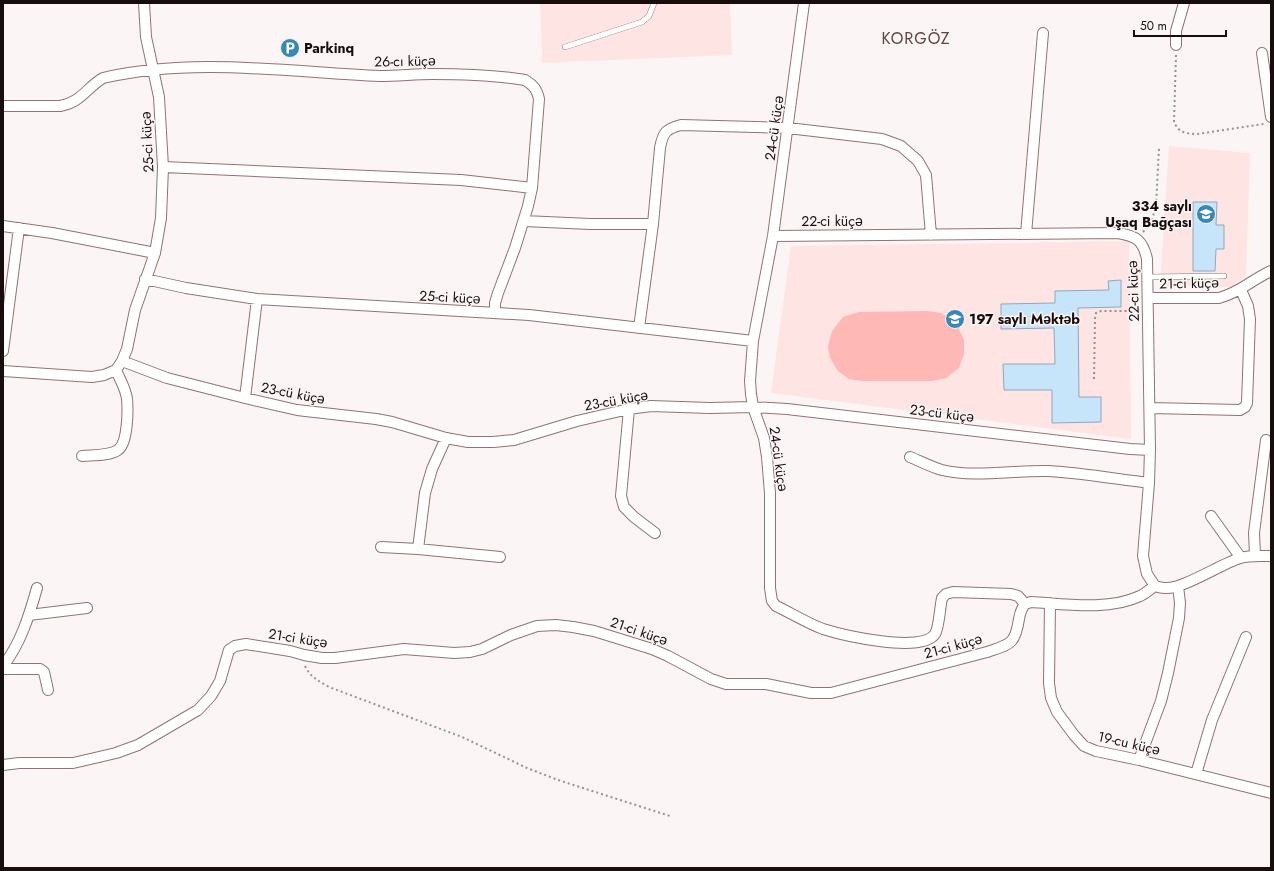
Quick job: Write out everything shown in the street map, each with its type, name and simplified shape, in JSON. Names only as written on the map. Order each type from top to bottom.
[{"type":"street","name":"25-ci küçə","points":[[116,370],[127,349],[135,310],[155,253],[161,218],[164,167],[159,97],[146,37],[144,3]]},
{"type":"street","name":"24-cü küçə","points":[[804,3],[773,236],[753,341],[750,381],[751,394],[764,438],[767,457],[770,494],[770,588],[772,601],[776,606],[822,628],[864,640],[896,643],[915,642],[930,639],[936,633],[942,598],[946,594],[953,592],[1011,594],[1018,596],[1025,604]]},
{"type":"street","points":[[1176,45],[1176,31],[1184,3]]},
{"type":"street","points":[[1026,234],[1043,33]]},
{"type":"street","points":[[1262,53],[1271,117]]},
{"type":"street","name":"26-cı küçə","points":[[3,106],[60,106],[77,101],[103,78],[152,70],[188,67],[237,68],[380,76],[450,74],[525,80],[532,84],[537,91],[539,99],[532,188],[524,221],[495,303],[495,313]]},
{"type":"street","points":[[639,328],[653,224],[661,138],[666,130],[681,125],[788,128],[882,139],[901,146],[918,161],[926,175],[931,235]]},
{"type":"street","points":[[164,167],[461,180],[532,188]]},
{"type":"street","points":[[524,221],[590,224],[653,224]]},
{"type":"street","points":[[3,226],[52,232],[155,253]]},
{"type":"street","points":[[3,351],[19,228]]},
{"type":"street","name":"22-ci küçə","points":[[773,236],[1118,233],[1129,235],[1137,239],[1145,248],[1147,259],[1149,310],[1150,483],[1143,539],[1143,556],[1146,574],[1155,586]]},
{"type":"street","name":"21-ci küçə","points":[[1148,298],[1219,298],[1241,290],[1271,271]]},
{"type":"street","name":"25-ci küçə","points":[[146,279],[186,288],[257,299],[529,315],[753,341]]},
{"type":"street","points":[[1150,408],[1240,410],[1245,408],[1247,402],[1250,319],[1248,306],[1241,290]]},
{"type":"street","points":[[245,398],[257,299]]},
{"type":"street","name":"23-cü küçə","points":[[122,361],[167,378],[245,398],[297,410],[392,422],[446,438],[468,442],[514,440],[577,421],[629,409],[651,406],[710,408],[754,407],[787,409],[1130,449],[1150,450]]},
{"type":"street","points":[[3,371],[92,377],[104,375],[116,370],[127,399],[124,442],[119,449],[111,453],[82,456]]},
{"type":"street","points":[[629,409],[621,496],[624,507],[634,518],[655,533]]},
{"type":"street","points":[[418,549],[425,493],[432,469],[446,438]]},
{"type":"street","points":[[1255,555],[1254,527],[1266,440]]},
{"type":"street","points":[[910,457],[940,470],[951,472],[972,474],[1016,471],[1050,471],[1150,483]]},
{"type":"street","points":[[1211,516],[1241,558]]},
{"type":"street","points":[[382,547],[500,557]]},
{"type":"street","points":[[1025,604],[1031,602],[1096,605],[1119,602],[1140,596],[1155,586],[1165,588],[1178,586],[1220,566],[1241,558],[1255,555],[1271,556]]},
{"type":"street","points":[[1138,760],[1161,701],[1168,672],[1179,618],[1180,604],[1178,586]]},
{"type":"street","points":[[3,667],[17,646],[29,615],[37,588]]},
{"type":"street","name":"19-cu küçə","points":[[1050,603],[1049,683],[1051,698],[1057,712],[1084,746],[1096,751],[1271,793]]},
{"type":"street","name":"21-ci küçə","points":[[3,765],[19,763],[73,763],[116,753],[138,745],[198,710],[220,681],[229,650],[235,646],[246,644],[277,648],[304,655],[335,658],[404,649],[454,653],[470,652],[482,649],[511,635],[537,626],[562,626],[594,631],[652,649],[711,679],[726,684],[766,684],[811,693],[831,693],[979,654],[1003,646],[1014,640],[1020,612],[1025,604]]},
{"type":"street","points":[[29,615],[87,608]]},
{"type":"street","points":[[1196,774],[1212,720],[1246,638]]},
{"type":"street","points":[[3,667],[40,669],[44,672],[48,690]]},
{"type":"lane","points":[[565,47],[642,22],[649,16],[654,3]]},
{"type":"lane","points":[[1148,277],[1224,276]]},
{"type":"path","points":[[1176,45],[1174,121],[1180,131],[1187,134],[1197,134],[1256,124],[1271,123]]},
{"type":"path","points":[[1137,239],[1151,223],[1156,206],[1159,148]]},
{"type":"path","points":[[1094,379],[1096,313],[1101,311],[1149,310]]},
{"type":"path","points":[[304,655],[305,665],[308,672],[329,687],[462,738],[527,768],[558,780],[670,816]]},
{"type":"shaded area","points":[[540,3],[730,3],[732,55],[542,63]]},
{"type":"shaded area","name":"334 saylı Uşaq Bağçası","points":[[1169,146],[1250,153],[1246,276],[1232,287],[1160,286]]},
{"type":"shaded area","name":"197 saylı Məktəb","points":[[1129,241],[1131,439],[771,393],[791,246]]},
{"type":"shaded area","points":[[927,311],[941,313],[950,318],[958,327],[964,340],[964,354],[959,368],[946,378],[932,381],[862,381],[849,379],[838,371],[830,358],[828,347],[832,331],[843,317],[859,312]]},
{"type":"building","points":[[1193,202],[1217,202],[1216,225],[1224,225],[1224,249],[1216,249],[1215,271],[1193,271]]},
{"type":"building","points":[[1121,280],[1121,307],[1078,308],[1079,397],[1101,397],[1101,422],[1052,423],[1052,390],[1004,390],[1003,364],[1055,364],[1054,328],[1001,329],[1001,304],[1055,303],[1055,291],[1109,290],[1108,281]]},
{"type":"place","name":"Parkinq","points":[[290,48]]},
{"type":"place","name":"334 saylı Uşaq Bağçası","points":[[1206,214]]},
{"type":"place","name":"197 saylı Məktəb","points":[[955,319]]},
{"type":"district","name":"KORGÖZ","points":[[916,38]]}]
